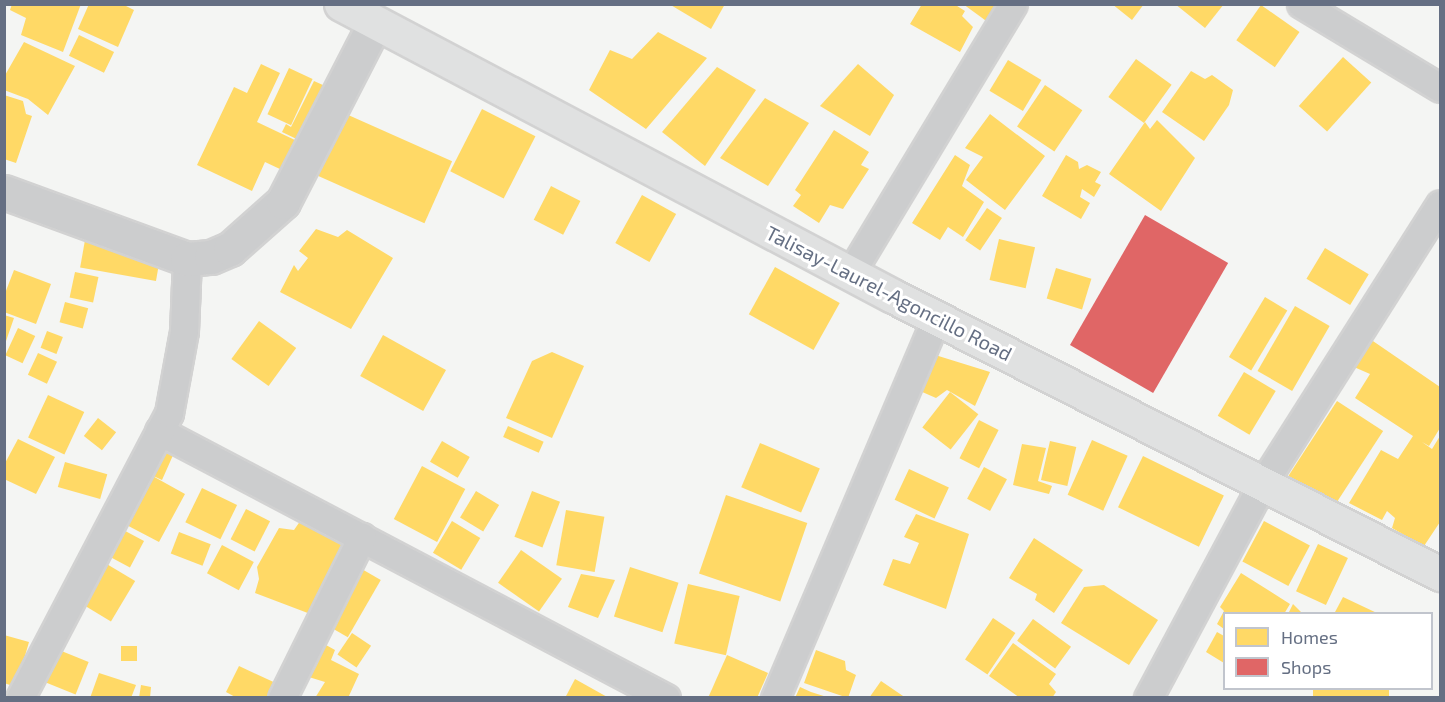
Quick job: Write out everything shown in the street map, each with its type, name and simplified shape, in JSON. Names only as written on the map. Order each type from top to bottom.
[{"type":"main road","name":"Talisay-Laurel-Agoncillo Road","points":[[341,4],[850,274],[1440,574]]},
{"type":"street","points":[[850,274],[1013,4]]},
{"type":"street","points":[[1301,4],[1440,88]]},
{"type":"street","points":[[4,192],[188,259],[211,257],[230,249],[284,201],[375,23]]},
{"type":"street","points":[[1148,698],[1263,483],[1440,204]]},
{"type":"street","points":[[20,698],[169,413],[184,331],[188,259]]},
{"type":"street","points":[[775,698],[936,318]]},
{"type":"street","points":[[159,431],[666,698]]},
{"type":"street","points":[[282,698],[362,537]]},
{"type":"building: Homes","points":[[12,4],[81,4],[63,52],[21,35],[26,18],[10,10]]},
{"type":"building: Homes","points":[[89,4],[122,4],[134,10],[118,47],[78,29]]},
{"type":"building: Homes","points":[[669,4],[725,4],[711,29]]},
{"type":"building: Homes","points":[[922,4],[954,4],[965,11],[962,16],[973,27],[960,52],[910,24]]},
{"type":"building: Homes","points":[[963,4],[1002,4],[989,23]]},
{"type":"building: Homes","points":[[1112,4],[1144,4],[1132,20]]},
{"type":"building: Homes","points":[[1175,4],[1224,4],[1205,28]]},
{"type":"building: Homes","points":[[1261,5],[1300,32],[1275,67],[1236,40]]},
{"type":"building: Homes","points":[[658,32],[707,58],[646,129],[589,90],[610,50],[632,59]]},
{"type":"building: Homes","points":[[79,35],[114,52],[104,73],[69,56]]},
{"type":"building: Homes","points":[[24,42],[75,66],[48,115],[28,99],[4,90],[4,77]]},
{"type":"building: Homes","points":[[1343,57],[1371,82],[1327,131],[1299,106]]},
{"type":"building: Homes","points":[[1136,59],[1172,85],[1144,123],[1108,97]]},
{"type":"building: Homes","points":[[1008,60],[1041,80],[1023,111],[989,91]]},
{"type":"building: Homes","points":[[261,64],[280,73],[257,122],[297,141],[282,170],[265,162],[252,191],[197,165],[234,87],[247,93]]},
{"type":"building: Homes","points":[[858,64],[894,95],[870,136],[820,106]]},
{"type":"building: Homes","points":[[717,67],[756,90],[705,166],[662,132]]},
{"type":"building: Homes","points":[[289,68],[313,79],[291,125],[267,114]]},
{"type":"building: Homes","points":[[1191,71],[1205,79],[1212,75],[1233,90],[1229,105],[1204,141],[1162,112]]},
{"type":"building: Homes","points":[[314,81],[334,90],[307,144],[282,132],[286,124],[291,127]]},
{"type":"building: Homes","points":[[1045,85],[1082,110],[1054,152],[1017,126]]},
{"type":"building: Homes","points":[[4,95],[23,101],[26,114],[32,116],[16,163],[4,159]]},
{"type":"building: Homes","points":[[765,98],[809,123],[768,186],[720,158]]},
{"type":"building: Homes","points":[[482,109],[535,136],[504,199],[450,171]]},
{"type":"building: Homes","points":[[337,110],[452,161],[424,223],[309,172]]},
{"type":"building: Homes","points":[[990,114],[1045,156],[1005,210],[966,180],[983,157],[965,148]]},
{"type":"building: Homes","points":[[1157,120],[1195,158],[1161,211],[1109,174],[1145,122],[1150,129]]},
{"type":"building: Homes","points":[[834,130],[869,152],[861,165],[869,169],[843,209],[830,205],[819,223],[793,206],[801,195],[795,190]]},
{"type":"building: Homes","points":[[955,155],[970,165],[962,186],[984,202],[963,237],[948,227],[940,240],[912,223]]},
{"type":"building: Homes","points":[[1066,155],[1078,162],[1079,169],[1087,165],[1101,172],[1095,182],[1101,185],[1094,197],[1082,189],[1080,197],[1090,203],[1081,219],[1042,196]]},
{"type":"building: Homes","points":[[551,186],[580,201],[563,235],[534,220]]},
{"type":"building: Homes","points":[[642,195],[676,214],[649,262],[615,243]]},
{"type":"building: Homes","points":[[987,208],[1002,218],[980,250],[965,240]]},
{"type":"building: Homes","points":[[316,229],[338,237],[347,230],[393,258],[351,329],[280,292],[294,265],[298,271],[308,258],[299,251]]},
{"type":"building: Homes","points":[[999,239],[1035,247],[1026,288],[990,280]]},
{"type":"building: Homes","points":[[85,240],[161,253],[156,281],[80,268]]},
{"type":"building: Homes","points":[[1325,248],[1369,274],[1350,305],[1306,279]]},
{"type":"building: Homes","points":[[775,267],[840,303],[814,350],[749,314]]},
{"type":"building: Homes","points":[[1056,268],[1091,279],[1082,309],[1047,299]]},
{"type":"building: Homes","points":[[14,270],[51,284],[36,324],[4,312],[4,296]]},
{"type":"building: Homes","points":[[75,272],[98,277],[93,302],[70,297]]},
{"type":"building: Homes","points":[[1265,297],[1287,310],[1251,370],[1229,357]]},
{"type":"building: Homes","points":[[65,302],[88,308],[83,328],[60,322]]},
{"type":"building: Homes","points":[[1295,306],[1330,326],[1292,391],[1258,371]]},
{"type":"building: Homes","points":[[4,315],[14,318],[5,344],[4,344]]},
{"type":"building: Homes","points":[[259,321],[296,348],[269,386],[231,359]]},
{"type":"building: Homes","points":[[18,328],[35,336],[23,363],[5,355]]},
{"type":"building: Homes","points":[[47,331],[63,337],[56,354],[41,348]]},
{"type":"building: Homes","points":[[383,335],[446,370],[423,411],[360,376]]},
{"type":"building: Homes","points":[[1370,339],[1440,387],[1440,428],[1429,446],[1422,442],[1432,449],[1440,436],[1440,522],[1424,546],[1392,528],[1395,518],[1387,511],[1382,520],[1349,503],[1381,450],[1398,459],[1413,436],[1355,398],[1370,374],[1354,367]]},
{"type":"building: Homes","points":[[552,352],[584,366],[552,438],[506,418],[532,361]]},
{"type":"building: Homes","points":[[38,353],[57,362],[47,384],[28,375]]},
{"type":"building: Homes","points":[[932,354],[990,372],[975,406],[947,390],[936,398],[920,391]]},
{"type":"building: Homes","points":[[1244,372],[1276,391],[1249,435],[1218,416]]},
{"type":"building: Homes","points":[[950,392],[978,414],[951,450],[922,427]]},
{"type":"building: Homes","points":[[48,395],[84,412],[64,455],[28,438]]},
{"type":"building: Homes","points":[[1337,401],[1383,431],[1335,506],[1289,476]]},
{"type":"building: Homes","points":[[98,418],[116,432],[102,450],[84,436]]},
{"type":"building: Homes","points":[[979,420],[999,430],[979,468],[959,458]]},
{"type":"building: Homes","points":[[508,426],[544,442],[539,453],[503,437]]},
{"type":"building: Homes","points":[[18,439],[55,457],[36,494],[4,479],[4,465]]},
{"type":"building: Homes","points":[[1092,440],[1128,456],[1103,511],[1068,495]]},
{"type":"building: Homes","points":[[442,441],[470,457],[458,478],[430,462]]},
{"type":"building: Homes","points":[[1050,441],[1076,447],[1067,486],[1041,480]]},
{"type":"building: Homes","points":[[760,443],[820,468],[801,513],[741,487]]},
{"type":"building: Homes","points":[[1022,444],[1046,448],[1038,481],[1052,486],[1049,494],[1013,485]]},
{"type":"building: Homes","points":[[156,445],[174,453],[162,480],[149,474],[185,494],[159,542],[117,520]]},
{"type":"building: Homes","points":[[1143,456],[1224,495],[1199,547],[1118,507]]},
{"type":"building: Homes","points":[[65,462],[107,474],[100,499],[58,487]]},
{"type":"building: Homes","points":[[422,466],[465,489],[437,542],[394,519]]},
{"type":"building: Homes","points":[[984,467],[1007,479],[990,511],[967,499]]},
{"type":"building: Homes","points":[[909,469],[949,488],[935,518],[895,500]]},
{"type":"building: Homes","points":[[202,488],[237,505],[220,539],[185,522]]},
{"type":"building: Homes","points":[[476,491],[499,505],[483,531],[460,518]]},
{"type":"building: Homes","points":[[532,491],[560,502],[542,547],[514,537]]},
{"type":"building: Homes","points":[[726,495],[807,523],[780,601],[699,573]]},
{"type":"building: Homes","points":[[246,509],[270,521],[255,552],[231,539]]},
{"type":"building: Homes","points":[[566,510],[604,517],[595,572],[556,565]]},
{"type":"building: Homes","points":[[916,514],[969,534],[946,609],[883,585],[893,559],[910,564],[919,543],[904,537]]},
{"type":"building: Homes","points":[[303,517],[348,541],[313,615],[255,593],[259,579],[257,567],[279,528],[294,530]]},
{"type":"building: Homes","points":[[452,521],[480,538],[461,570],[433,553]]},
{"type":"building: Homes","points":[[1264,521],[1310,545],[1288,586],[1242,562]]},
{"type":"building: Homes","points":[[114,525],[144,541],[130,567],[100,551]]},
{"type":"building: Homes","points":[[179,532],[211,544],[202,566],[171,553]]},
{"type":"building: Homes","points":[[1034,538],[1083,570],[1054,613],[1035,600],[1037,594],[1009,578]]},
{"type":"building: Homes","points":[[1318,544],[1348,558],[1326,605],[1296,591]]},
{"type":"building: Homes","points":[[222,545],[254,562],[239,590],[207,573]]},
{"type":"building: Homes","points":[[521,550],[562,579],[539,611],[498,583]]},
{"type":"building: Homes","points":[[100,560],[135,581],[111,621],[76,600]]},
{"type":"building: Homes","points":[[630,567],[679,583],[662,632],[614,616]]},
{"type":"building: Homes","points":[[360,568],[381,580],[348,637],[327,625]]},
{"type":"building: Homes","points":[[1241,573],[1290,604],[1285,612],[1223,612],[1220,607]]},
{"type":"building: Homes","points":[[581,574],[615,580],[598,618],[568,607]]},
{"type":"building: Homes","points":[[688,584],[740,596],[726,655],[674,643]]},
{"type":"building: Homes","points":[[1104,585],[1158,620],[1129,665],[1061,623],[1084,587]]},
{"type":"building: Homes","points":[[1343,597],[1375,612],[1335,612]]},
{"type":"building: Homes","points":[[1293,604],[1301,612],[1289,612]]},
{"type":"building: Homes","points":[[1223,613],[1223,628],[1217,624]]},
{"type":"building: Homes","points":[[993,618],[1015,633],[987,675],[965,659]]},
{"type":"building: Homes","points":[[1033,619],[1071,647],[1055,668],[1017,641]]},
{"type":"building: Homes","points":[[1217,632],[1223,635],[1223,662],[1206,652]]},
{"type":"building: Homes","points":[[352,633],[371,646],[357,667],[337,655]]},
{"type":"building: Homes","points":[[4,635],[29,642],[16,687],[4,683]]},
{"type":"building: Homes","points":[[317,640],[335,650],[331,660],[359,674],[348,698],[315,698],[325,682],[299,674]]},
{"type":"building: Homes","points":[[1013,643],[1056,674],[1049,684],[1056,692],[1052,698],[1020,698],[989,676]]},
{"type":"building: Homes","points":[[121,646],[137,646],[137,661],[121,661]]},
{"type":"building: Homes","points":[[59,650],[89,662],[76,694],[46,682]]},
{"type":"building: Homes","points":[[816,650],[845,661],[846,670],[856,675],[848,698],[804,683]]},
{"type":"building: Homes","points":[[727,655],[768,673],[757,698],[708,698]]},
{"type":"building: Homes","points":[[239,666],[280,685],[274,698],[237,698],[226,692]]},
{"type":"building: Homes","points":[[99,673],[136,685],[131,698],[90,698]]},
{"type":"building: Homes","points":[[575,679],[609,698],[565,698]]},
{"type":"building: Homes","points":[[881,681],[906,698],[869,698]]},
{"type":"building: Homes","points":[[141,685],[151,687],[150,698],[139,698]]},
{"type":"building: Homes","points":[[800,687],[811,692],[830,698],[795,698]]},
{"type":"building: Homes","points":[[1313,690],[1389,690],[1389,698],[1313,698]]},
{"type":"building: Shops","points":[[1145,215],[1228,263],[1153,393],[1070,345]]}]
